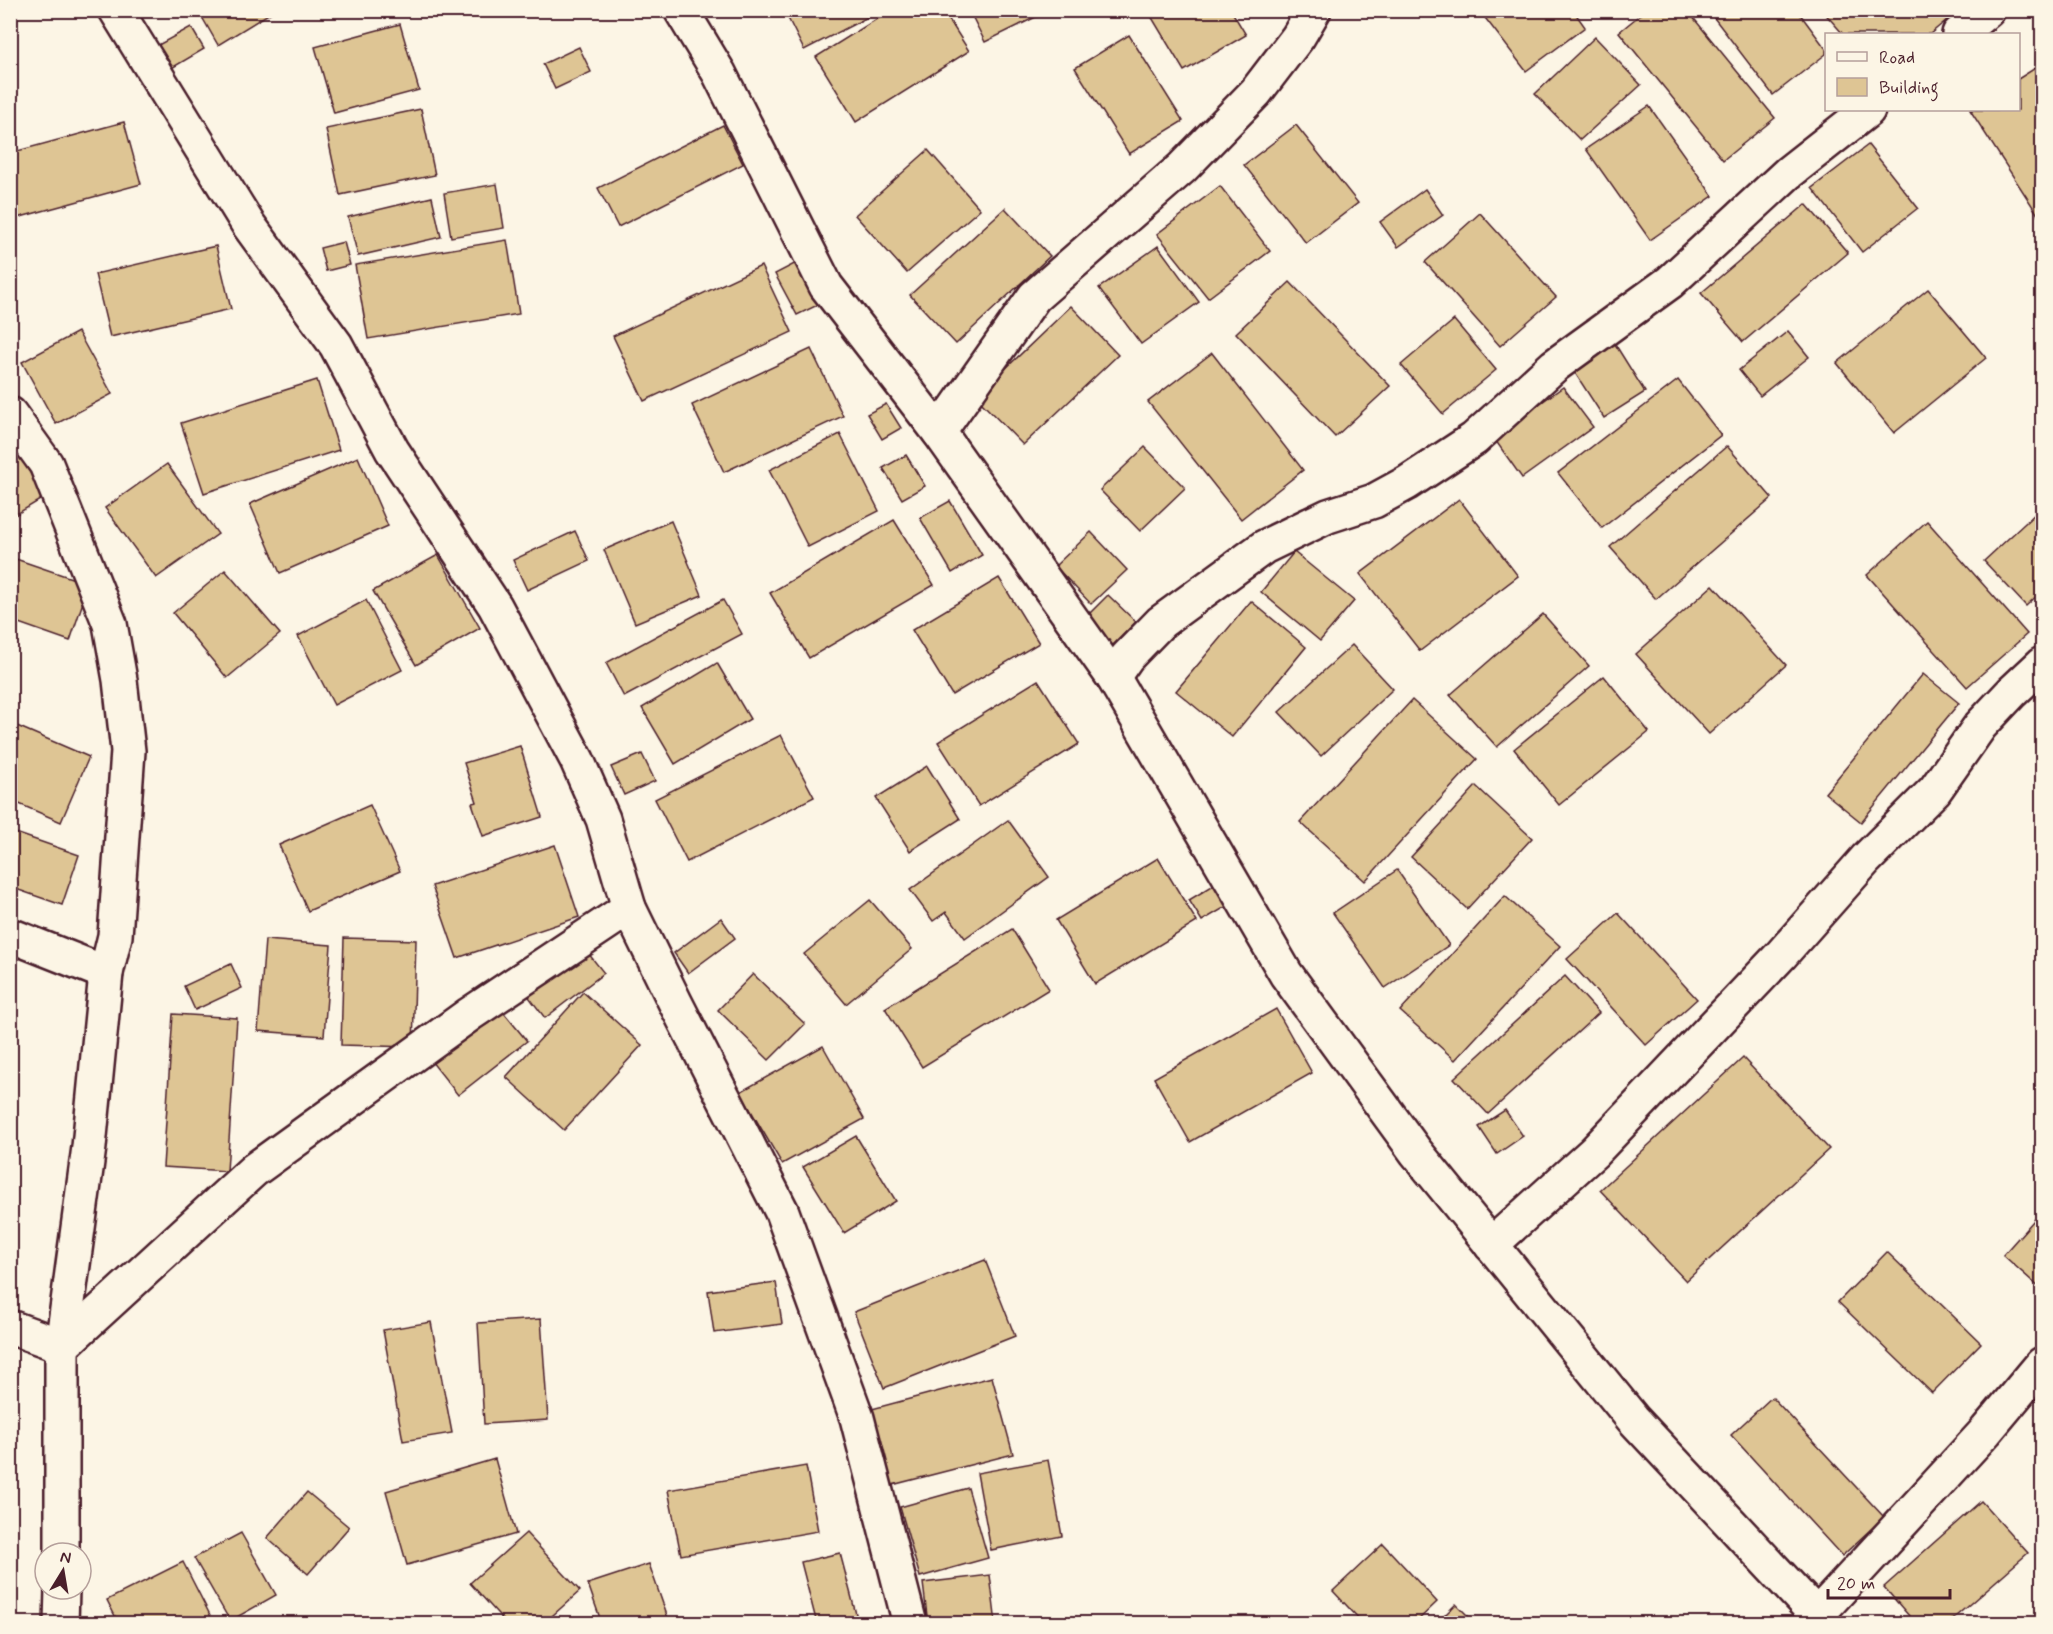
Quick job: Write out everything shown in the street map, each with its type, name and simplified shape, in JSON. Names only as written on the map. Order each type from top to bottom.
[{"type":"street","points":[[116,10],[248,224],[336,345],[392,450],[495,606],[582,770],[603,819],[629,908],[782,1212],[857,1418],[910,1623]]},
{"type":"street","points":[[681,10],[719,73],[826,286],[939,432],[1113,678],[1286,974],[1416,1152],[1633,1419],[1821,1619],[2043,1364]]},
{"type":"street","points":[[939,432],[1034,297],[1182,168],[1256,92],[1298,37],[1314,10]]},
{"type":"street","points":[[1960,33],[1988,10]]},
{"type":"street","points":[[1113,678],[1128,657],[1161,622],[1264,547],[1328,516],[1374,501],[1407,483],[1474,439],[1554,366],[1670,282],[1788,173],[1867,111]]},
{"type":"street","points":[[10,414],[46,464],[110,624],[120,680],[128,751],[115,936],[106,973],[89,1147],[62,1346],[62,1541]]},
{"type":"street","points":[[1491,1245],[1594,1152],[1781,955],[1866,859],[1935,790],[1980,726],[2043,664]]},
{"type":"street","points":[[62,1346],[254,1170],[470,1014],[629,908]]},
{"type":"street","points":[[10,935],[106,973]]},
{"type":"street","points":[[10,1327],[62,1346]]},
{"type":"street","points":[[61,1623],[62,1601]]},
{"type":"building","points":[[198,10],[275,10],[218,45]]},
{"type":"building","points":[[784,10],[870,10],[872,15],[804,50]]},
{"type":"building","points":[[891,10],[943,10],[969,51],[856,122],[816,57]]},
{"type":"building","points":[[969,10],[1046,10],[1046,12],[985,42]]},
{"type":"building","points":[[1161,10],[1231,10],[1246,35],[1184,71],[1151,16]]},
{"type":"building","points":[[1479,10],[1573,10],[1585,27],[1526,71]]},
{"type":"building","points":[[1646,10],[1687,10],[1775,118],[1723,160],[1619,32]]},
{"type":"building","points":[[1708,10],[1797,10],[1825,48],[1825,55],[1773,95]]},
{"type":"building","points":[[1822,10],[1941,10],[1948,19],[1931,33],[1842,33]]},
{"type":"building","points":[[400,24],[419,90],[334,113],[315,47]]},
{"type":"building","points":[[191,27],[204,49],[165,72],[151,49]]},
{"type":"building","points":[[1129,35],[1183,121],[1129,154],[1075,68]]},
{"type":"building","points":[[1595,37],[1641,85],[1580,140],[1535,94]]},
{"type":"building","points":[[579,47],[591,72],[555,89],[543,64]]},
{"type":"building","points":[[2040,65],[2042,69],[2042,221],[1971,111],[2020,111],[2020,78]]},
{"type":"building","points":[[1649,106],[1713,196],[1650,240],[1586,149]]},
{"type":"building","points":[[421,109],[435,175],[340,195],[326,129]]},
{"type":"building","points":[[124,122],[141,184],[13,219],[10,209],[10,153]]},
{"type":"building","points":[[723,125],[743,164],[618,227],[598,188]]},
{"type":"building","points":[[1296,125],[1358,203],[1306,243],[1244,165]]},
{"type":"building","points":[[1868,145],[1918,208],[1862,252],[1812,188]]},
{"type":"building","points":[[928,150],[980,209],[907,273],[855,215]]},
{"type":"building","points":[[497,184],[504,228],[451,237],[444,193]]},
{"type":"building","points":[[1220,186],[1270,251],[1208,298],[1157,234]]},
{"type":"building","points":[[1425,189],[1443,215],[1398,247],[1380,222]]},
{"type":"building","points":[[432,197],[441,237],[358,256],[348,217]]},
{"type":"building","points":[[1806,204],[1848,253],[1743,342],[1701,293]]},
{"type":"building","points":[[1005,208],[1050,256],[956,344],[910,295]]},
{"type":"building","points":[[1480,213],[1556,297],[1500,346],[1425,262]]},
{"type":"building","points":[[507,240],[519,314],[368,339],[355,265]]},
{"type":"building","points":[[344,242],[350,265],[326,271],[320,248]]},
{"type":"building","points":[[216,246],[231,309],[110,337],[95,274]]},
{"type":"building","points":[[1158,246],[1199,302],[1141,344],[1099,288]]},
{"type":"building","points":[[804,259],[826,301],[797,315],[775,274]]},
{"type":"building","points":[[761,266],[792,332],[644,401],[613,336]]},
{"type":"building","points":[[1290,282],[1390,386],[1335,437],[1236,333]]},
{"type":"building","points":[[1928,289],[1986,358],[1894,433],[1837,363]]},
{"type":"building","points":[[1071,306],[1118,355],[1023,445],[976,397]]},
{"type":"building","points":[[1454,320],[1496,370],[1443,414],[1401,365]]},
{"type":"building","points":[[1788,331],[1809,357],[1760,396],[1739,370]]},
{"type":"building","points":[[78,332],[112,394],[56,424],[22,362]]},
{"type":"building","points":[[1610,336],[1645,392],[1604,418],[1568,362]]},
{"type":"building","points":[[811,349],[843,416],[724,472],[692,405]]},
{"type":"building","points":[[1212,353],[1303,470],[1241,519],[1148,402]]},
{"type":"building","points":[[317,380],[339,450],[204,493],[181,423]]},
{"type":"building","points":[[1678,380],[1721,435],[1602,528],[1558,473]]},
{"type":"building","points":[[1563,387],[1593,427],[1522,478],[1493,437]]},
{"type":"building","points":[[886,404],[901,428],[882,439],[867,414]]},
{"type":"building","points":[[840,434],[879,511],[808,547],[769,470]]},
{"type":"building","points":[[10,440],[45,497],[10,518]]},
{"type":"building","points":[[1727,446],[1772,498],[1656,599],[1610,547]]},
{"type":"building","points":[[1145,447],[1185,488],[1140,531],[1100,490]]},
{"type":"building","points":[[906,455],[925,486],[902,499],[883,468]]},
{"type":"building","points":[[358,457],[388,526],[280,573],[250,504]]},
{"type":"building","points":[[167,464],[218,534],[156,578],[105,508]]},
{"type":"building","points":[[1459,499],[1518,576],[1420,651],[1360,574]]},
{"type":"building","points":[[950,501],[982,555],[952,573],[920,518]]},
{"type":"building","points":[[2037,512],[2042,518],[2042,591],[2026,606],[1984,561]]},
{"type":"building","points":[[894,520],[934,585],[809,658],[770,593]]},
{"type":"building","points":[[671,521],[702,595],[635,623],[604,550]]},
{"type":"building","points":[[1927,521],[2027,634],[1967,687],[1867,575]]},
{"type":"building","points":[[575,531],[589,561],[527,590],[513,560]]},
{"type":"building","points":[[1091,532],[1127,570],[1091,604],[1055,566]]},
{"type":"building","points":[[1294,552],[1354,601],[1320,641],[1261,592]]},
{"type":"building","points":[[438,555],[480,628],[416,665],[373,591]]},
{"type":"building","points":[[10,557],[89,584],[70,641],[10,620]]},
{"type":"building","points":[[225,570],[280,634],[227,678],[173,613]]},
{"type":"building","points":[[999,578],[1039,643],[952,695],[912,630]]},
{"type":"building","points":[[1713,585],[1786,665],[1709,734],[1636,654]]},
{"type":"building","points":[[1108,595],[1136,622],[1112,646],[1084,619]]},
{"type":"building","points":[[366,600],[402,670],[334,705],[298,636]]},
{"type":"building","points":[[723,600],[742,634],[624,697],[606,663]]},
{"type":"building","points":[[1251,601],[1306,647],[1232,737],[1176,691]]},
{"type":"building","points":[[1543,614],[1589,666],[1497,747],[1450,695]]},
{"type":"building","points":[[1352,645],[1393,689],[1321,756],[1279,712]]},
{"type":"building","points":[[717,663],[750,719],[675,764],[642,708]]},
{"type":"building","points":[[1923,674],[1959,703],[1861,822],[1825,793]]},
{"type":"building","points":[[1604,676],[1649,732],[1559,805],[1514,749]]},
{"type":"building","points":[[1038,680],[1079,744],[979,806],[938,742]]},
{"type":"building","points":[[1412,700],[1477,759],[1365,881],[1300,822]]},
{"type":"building","points":[[10,723],[89,757],[61,822],[10,800]]},
{"type":"building","points":[[781,735],[814,797],[687,862],[655,799]]},
{"type":"building","points":[[520,746],[542,817],[483,836],[472,803],[477,802],[464,763]]},
{"type":"building","points":[[642,754],[655,781],[624,795],[611,767]]},
{"type":"building","points":[[927,766],[960,819],[910,851],[876,798]]},
{"type":"building","points":[[1476,786],[1532,838],[1467,909],[1411,857]]},
{"type":"building","points":[[370,805],[400,871],[308,911],[279,845]]},
{"type":"building","points":[[1008,820],[1049,877],[965,938],[946,912],[933,921],[910,890]]},
{"type":"building","points":[[10,831],[79,855],[62,905],[10,887]]},
{"type":"building","points":[[555,845],[579,917],[457,958],[432,886]]},
{"type":"building","points":[[1158,858],[1197,922],[1095,984],[1056,920]]},
{"type":"building","points":[[1397,870],[1449,945],[1385,988],[1333,913]]},
{"type":"building","points":[[1217,883],[1229,905],[1202,921],[1189,900]]},
{"type":"building","points":[[1505,896],[1560,946],[1455,1060],[1400,1011]]},
{"type":"building","points":[[870,900],[912,949],[846,1004],[804,954]]},
{"type":"building","points":[[1618,913],[1697,999],[1646,1045],[1567,959]]},
{"type":"building","points":[[721,918],[735,938],[688,973],[674,953]]},
{"type":"building","points":[[1012,929],[1049,989],[922,1067],[885,1008]]},
{"type":"building","points":[[344,938],[416,940],[413,1047],[341,1045]]},
{"type":"building","points":[[265,940],[331,945],[324,1036],[258,1031]]},
{"type":"building","points":[[584,948],[604,973],[545,1018],[526,993]]},
{"type":"building","points":[[231,964],[242,988],[195,1010],[184,986]]},
{"type":"building","points":[[753,974],[805,1024],[769,1060],[718,1010]]},
{"type":"building","points":[[1565,976],[1599,1013],[1488,1114],[1454,1078]]},
{"type":"building","points":[[583,992],[642,1045],[564,1130],[506,1077]]},
{"type":"building","points":[[500,1008],[527,1041],[458,1095],[431,1061]]},
{"type":"building","points":[[1276,1009],[1312,1073],[1190,1142],[1154,1078]]},
{"type":"building","points":[[173,1014],[237,1018],[227,1171],[163,1167]]},
{"type":"building","points":[[823,1046],[864,1119],[782,1164],[740,1092]]},
{"type":"building","points":[[1743,1058],[1829,1149],[1686,1281],[1600,1190]]},
{"type":"building","points":[[1505,1110],[1523,1136],[1497,1154],[1479,1127]]},
{"type":"building","points":[[856,1136],[896,1201],[844,1233],[803,1167]]},
{"type":"building","points":[[2042,1211],[2042,1290],[2003,1255]]},
{"type":"building","points":[[1887,1252],[1981,1343],[1932,1393],[1838,1302]]},
{"type":"building","points":[[985,1260],[1015,1336],[884,1388],[854,1312]]},
{"type":"building","points":[[776,1282],[782,1324],[714,1333],[708,1291]]},
{"type":"building","points":[[541,1319],[548,1420],[484,1424],[478,1323]]},
{"type":"building","points":[[431,1322],[452,1433],[403,1441],[383,1330]]},
{"type":"building","points":[[992,1377],[1013,1454],[892,1485],[872,1409]]},
{"type":"building","points":[[1772,1397],[1884,1517],[1842,1556],[1731,1435]]},
{"type":"building","points":[[495,1459],[516,1534],[407,1565],[386,1491]]},
{"type":"building","points":[[1048,1460],[1062,1536],[991,1550],[977,1473]]},
{"type":"building","points":[[806,1466],[818,1531],[681,1555],[668,1490]]},
{"type":"building","points":[[968,1488],[988,1558],[920,1577],[900,1507]]},
{"type":"building","points":[[307,1492],[349,1527],[308,1574],[267,1538]]},
{"type":"building","points":[[1981,1501],[2028,1553],[1947,1624],[1916,1624],[1884,1587]]},
{"type":"building","points":[[241,1533],[276,1595],[230,1621],[194,1558]]},
{"type":"building","points":[[526,1533],[580,1591],[543,1624],[507,1624],[470,1583]]},
{"type":"building","points":[[1383,1544],[1437,1602],[1414,1624],[1364,1624],[1333,1591]]},
{"type":"building","points":[[840,1553],[857,1618],[835,1624],[817,1624],[801,1562]]},
{"type":"building","points":[[183,1562],[211,1617],[199,1624],[119,1624],[107,1600]]},
{"type":"building","points":[[649,1564],[670,1624],[602,1624],[588,1584]]},
{"type":"building","points":[[990,1575],[996,1624],[928,1624],[923,1583]]},
{"type":"building","points":[[1456,1604],[1476,1624],[1436,1624]]}]
